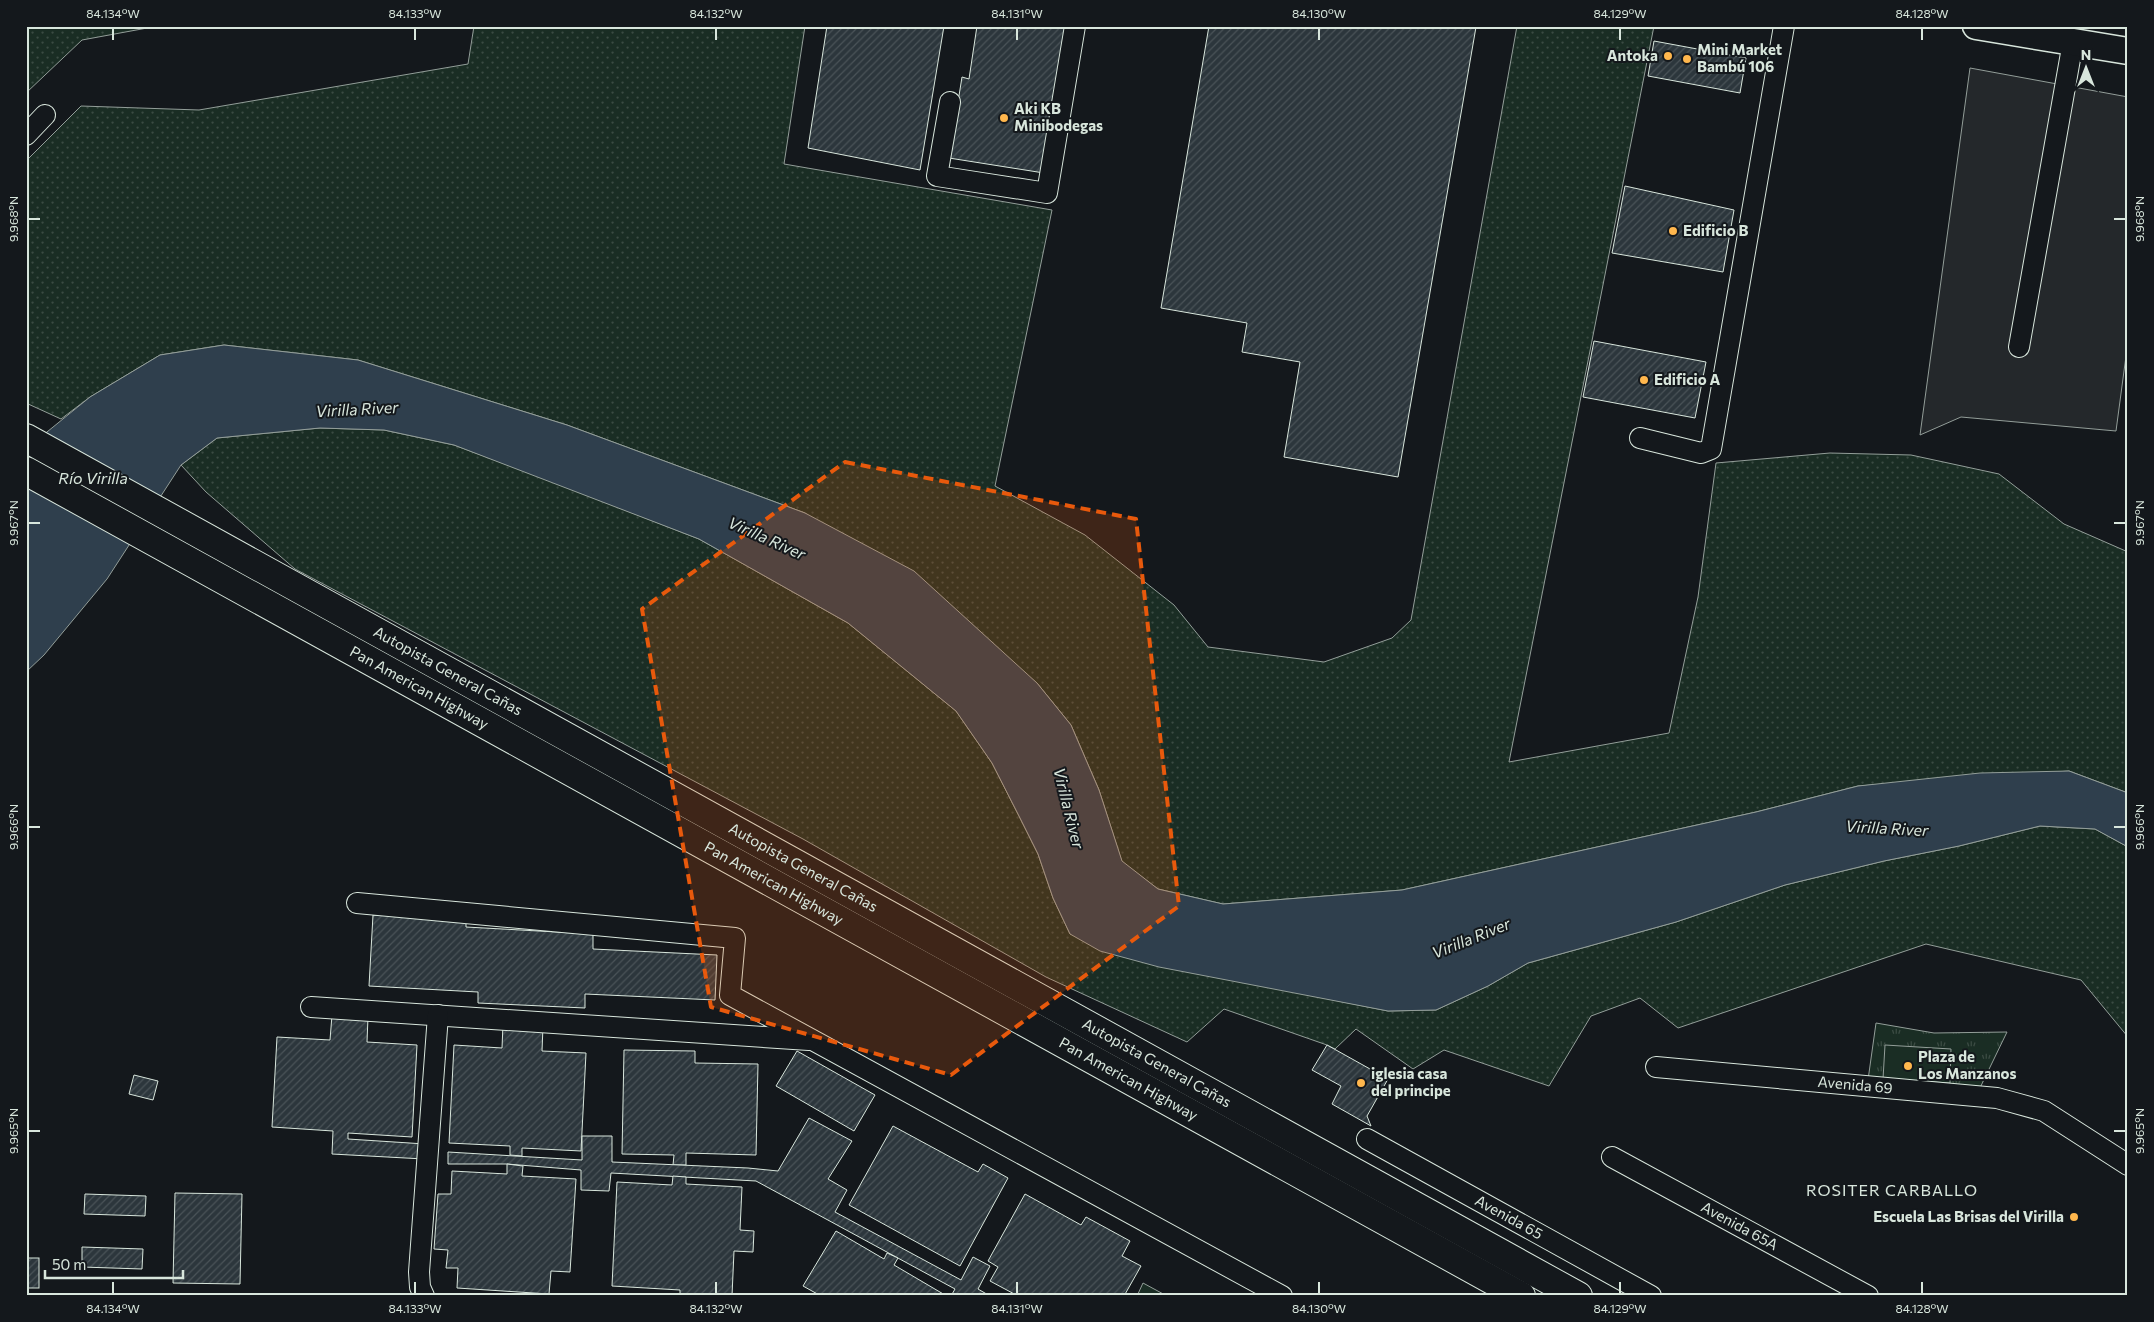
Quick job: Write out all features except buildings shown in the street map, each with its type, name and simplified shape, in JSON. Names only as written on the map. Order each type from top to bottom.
[{"type":"highway","name":"Autopista General Cañas","points":[[26,438],[1578,1296]]},
{"type":"highway","name":"Pan American Highway","points":[[26,471],[1521,1296]]},
{"type":"main road","points":[[1976,26],[2128,51]]},
{"type":"street","points":[[950,102],[937,176],[1047,194],[1075,26]]},
{"type":"street","points":[[1640,438],[1700,453],[1711,449],[1784,26]]},
{"type":"street","points":[[2019,347],[2073,42]]},
{"type":"street","points":[[26,135],[45,115]]},
{"type":"street","points":[[357,904],[735,938],[730,995],[1282,1296]]},
{"type":"street","points":[[310,1006],[816,1041]]},
{"type":"street","points":[[424,1296],[420,1287],[419,1272],[438,1015]]},
{"type":"street","name":"Avenida 69","points":[[1656,1067],[1997,1098],[2044,1111],[2128,1165]]},
{"type":"street","name":"Avenida 65","points":[[1366,1139],[1651,1296]]},
{"type":"street","name":"Avenida 65A","points":[[1612,1157],[1868,1296]]},
{"type":"highlighted area","points":[[845,462],[1136,519],[1179,906],[951,1075],[711,1007],[642,609]]},
{"type":"green space","points":[[26,26],[158,26],[82,40],[26,93]]},
{"type":"green space","points":[[474,26],[805,26],[784,164],[1052,210],[995,486],[1085,535],[1174,605],[1208,647],[1324,662],[1392,638],[1411,620],[1517,26],[1654,26],[1509,762],[1669,733],[1698,597],[1716,463],[1830,453],[1911,455],[1999,474],[2064,524],[2128,552],[2128,793],[2069,771],[1858,786],[1756,812],[1402,890],[1223,904],[1158,889],[1122,862],[1099,790],[1071,725],[1037,683],[805,513],[567,425],[358,360],[224,345],[160,355],[90,397],[61,419],[26,403],[26,161],[81,106],[199,110],[468,64]]},
{"type":"green space","points":[[320,428],[384,430],[454,445],[699,539],[848,623],[956,711],[992,763],[1038,854],[1053,898],[1070,934],[1309,995],[1388,1011],[1436,1010],[1488,986],[1528,963],[1676,922],[1785,885],[2040,826],[2095,829],[2128,847],[2128,1037],[2081,980],[1926,944],[1678,1028],[1640,998],[1591,1016],[1549,1086],[1444,1050],[1413,1069],[1356,1029],[1335,1049],[1224,1009],[1187,1042],[1046,977],[803,839],[295,569],[206,492],[181,465],[217,438]]},
{"type":"green space","points":[[1876,1023],[1934,1033],[2007,1032],[1978,1092],[1868,1080]]},
{"type":"green space","points":[[1885,1045],[1951,1049],[1950,1083],[1883,1079]]},
{"type":"green space","points":[[1143,1283],[1167,1296],[1137,1296]]},
{"type":"shaded area","points":[[1970,68],[2128,97],[2128,341],[2116,431],[1961,417],[1920,435]]},
{"type":"water","name":"Río Virilla","points":[[224,345],[358,360],[567,425],[805,513],[914,571],[1037,683],[1071,725],[1099,790],[1122,861],[1158,889],[1223,904],[1402,890],[1756,812],[1858,786],[1980,773],[2069,771],[2128,793],[2128,847],[2095,829],[2040,826],[1959,846],[1884,861],[1785,885],[1676,922],[1528,963],[1488,986],[1436,1010],[1388,1011],[1159,967],[1100,951],[1070,934],[1053,898],[1038,854],[992,763],[956,711],[848,623],[699,539],[454,445],[384,430],[320,428],[217,438],[181,465],[107,579],[44,655],[26,672],[26,449],[90,397],[160,355]]},
{"type":"place","name":"Antoka","points":[[1668,56]]},
{"type":"place","name":"Mini Market Bambú 106","points":[[1687,59]]},
{"type":"place","name":"Aki KB Minibodegas","points":[[1004,118]]},
{"type":"place","name":"Edificio B","points":[[1673,231]]},
{"type":"place","name":"Edificio A","points":[[1644,380]]},
{"type":"place","name":"Plaza de Los Manzanos","points":[[1908,1066]]},
{"type":"place","name":"iglesia casa del principe","points":[[1361,1083]]},
{"type":"place","name":"Escuela Las Brisas del Virilla","points":[[2074,1217]]},
{"type":"district","name":"ROSITER CARBALLO","points":[[1892,1190]]},
{"type":"water label","name":"Virilla River","points":[[357,409]]},
{"type":"water label","name":"Virilla River","points":[[767,538]]},
{"type":"water label","name":"Virilla River","points":[[1069,808]]},
{"type":"water label","name":"Virilla River","points":[[1887,828]]},
{"type":"water label","name":"Virilla River","points":[[1471,938]]}]
